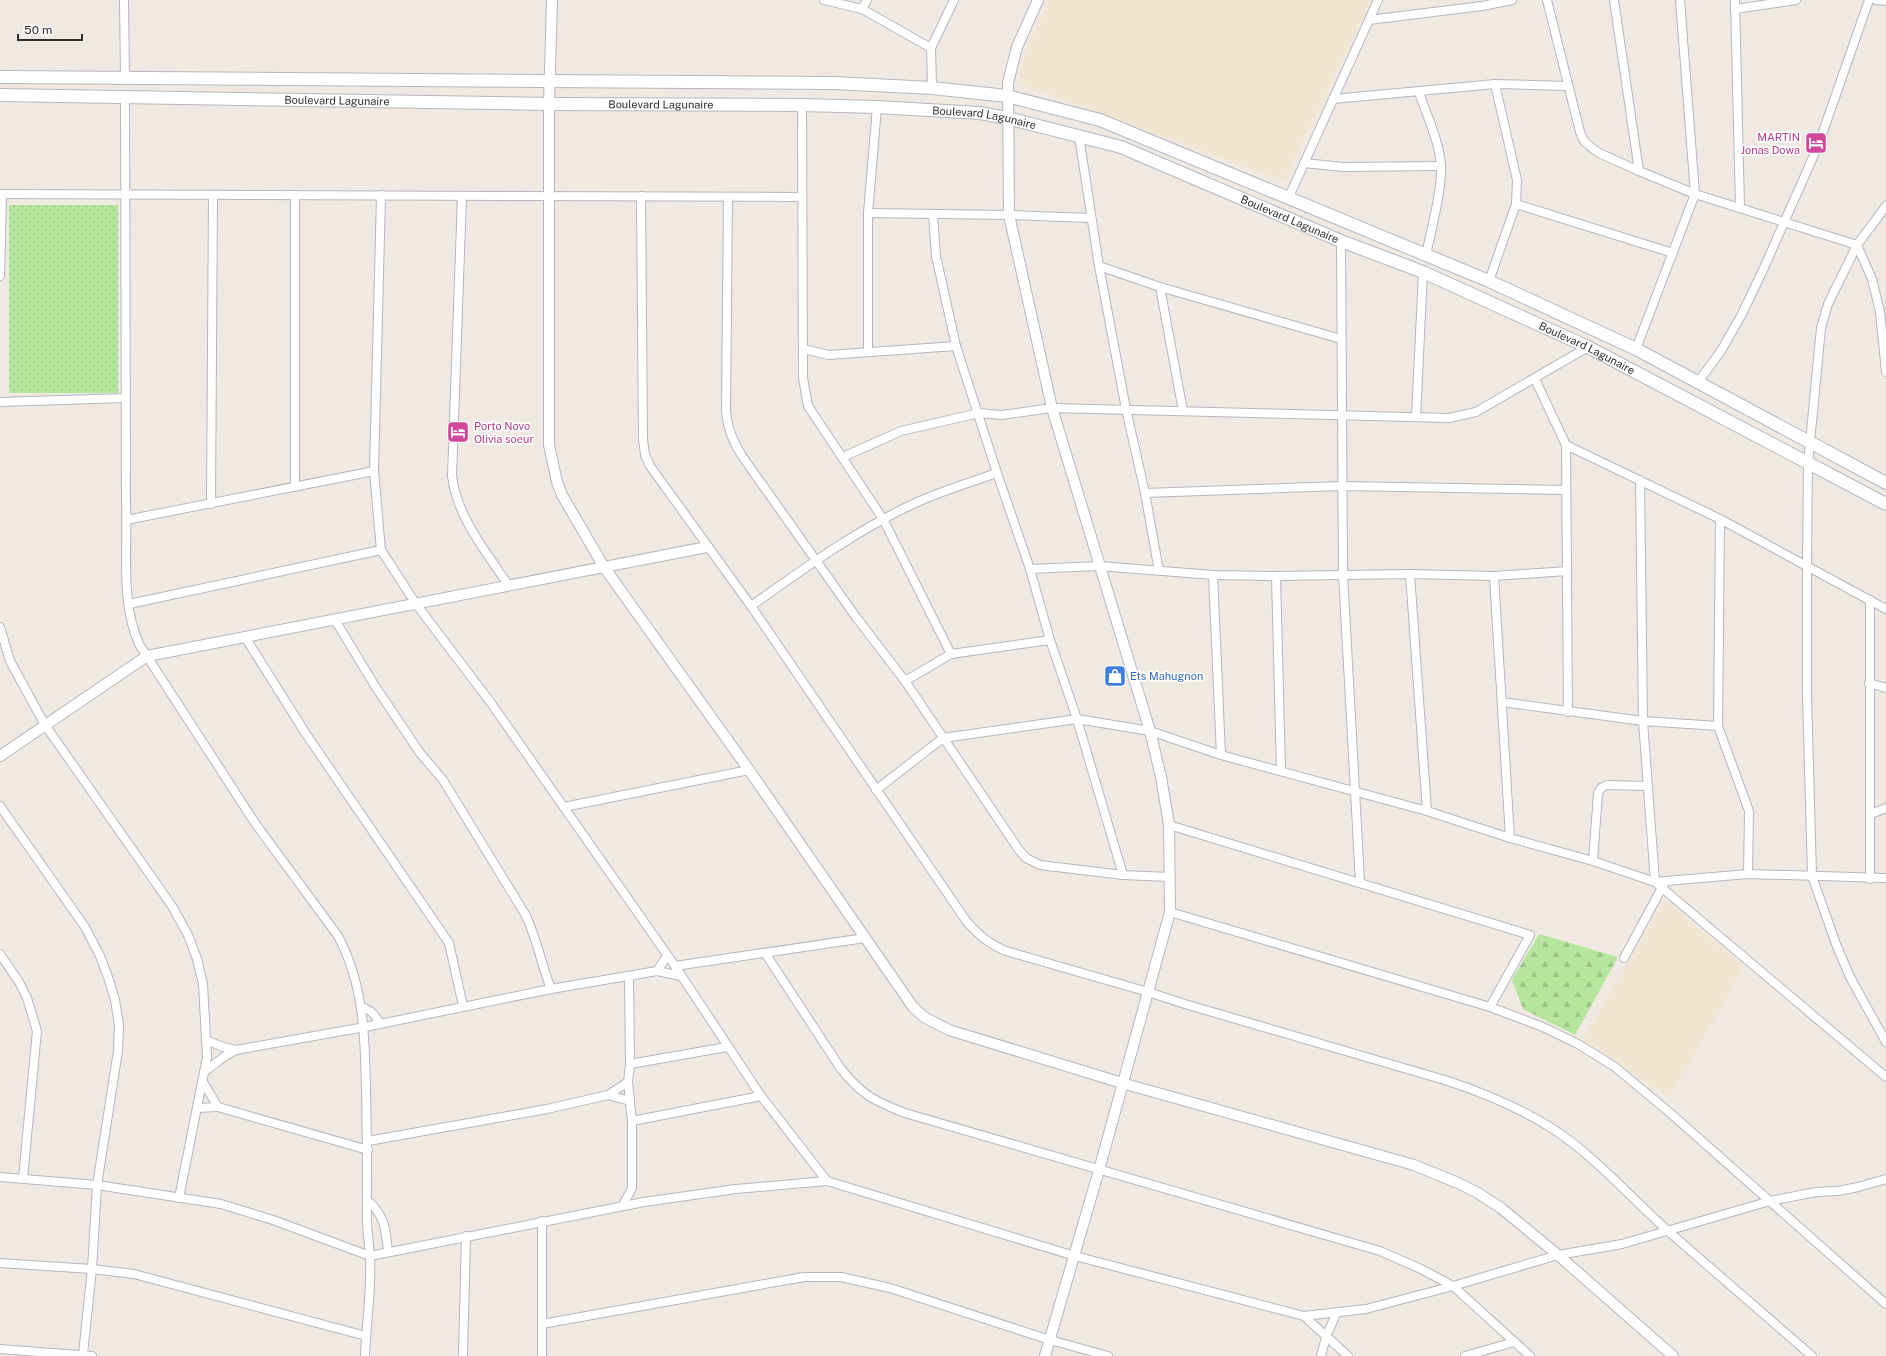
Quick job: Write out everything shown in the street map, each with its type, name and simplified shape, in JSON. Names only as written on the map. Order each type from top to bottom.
[{"type":"main road","name":"Boulevard Lagunaire","points":[[0,77],[549,82],[834,82],[932,88],[1007,96],[1100,120],[1489,281],[1636,349],[1886,483]]},
{"type":"main road","name":"Boulevard Lagunaire","points":[[0,95],[548,104],[802,105],[877,107],[980,113],[1007,118],[1121,148],[1341,241],[1423,272],[1588,347],[1886,504]]},
{"type":"street","points":[[124,0],[125,78]]},
{"type":"street","points":[[552,0],[548,104],[549,445],[557,482],[562,495],[604,567],[749,770],[913,1007],[924,1017],[949,1030],[1122,1083],[1414,1165],[1436,1173],[1478,1193],[1521,1224],[1673,1356]]},
{"type":"street","points":[[824,0],[862,9],[931,48]]},
{"type":"street","points":[[862,9],[867,0]]},
{"type":"street","points":[[932,88],[931,48],[954,0]]},
{"type":"street","points":[[1038,0],[1016,47],[1010,71],[1007,96],[1009,215],[1052,408],[1150,732],[1161,777],[1169,825],[1170,912],[1075,1256],[1045,1356]]},
{"type":"street","points":[[1288,199],[1378,0]]},
{"type":"street","points":[[1369,20],[1482,6],[1512,0]]},
{"type":"street","points":[[1547,0],[1567,86],[1584,141],[1599,153],[1695,194],[1857,245],[1872,279],[1880,312],[1886,372]]},
{"type":"street","points":[[1614,0],[1639,171]]},
{"type":"street","points":[[1636,349],[1695,194],[1680,0]]},
{"type":"street","points":[[1735,0],[1740,208]]},
{"type":"street","points":[[1735,10],[1796,0]]},
{"type":"street","points":[[1698,382],[1720,351],[1742,314],[1785,223],[1818,146],[1869,0]]},
{"type":"street","points":[[1876,0],[1886,1]]},
{"type":"street","points":[[1333,99],[1495,84],[1567,86]]},
{"type":"street","points":[[1489,281],[1516,204],[1517,180],[1495,84]]},
{"type":"street","points":[[1419,92],[1439,153],[1441,166],[1440,180],[1426,255]]},
{"type":"street","points":[[125,97],[126,565],[129,604],[134,634],[255,823],[338,936],[347,952],[365,1028],[368,1141],[367,1238],[370,1256],[370,1299],[365,1356]]},
{"type":"street","points":[[802,105],[804,390],[808,406],[883,519],[951,654]]},
{"type":"street","points":[[868,351],[868,213],[877,107]]},
{"type":"street","points":[[1079,136],[1099,266],[1126,409],[1145,493],[1159,571]]},
{"type":"street","points":[[1304,163],[1342,167],[1441,166]]},
{"type":"street","points":[[0,276],[1,194],[802,197]]},
{"type":"street","points":[[211,504],[213,195]]},
{"type":"street","points":[[295,195],[295,487]]},
{"type":"street","points":[[381,195],[374,471],[381,550],[416,604],[491,702],[675,966],[727,1047],[761,1096],[827,1181]]},
{"type":"street","points":[[462,196],[452,476],[458,501],[470,526],[509,586]]},
{"type":"street","points":[[641,196],[643,440],[645,455],[650,466],[750,606],[967,922],[991,945],[1021,956],[1448,1081],[1484,1093],[1519,1110],[1551,1127],[1579,1148],[1667,1230],[1812,1356]]},
{"type":"street","points":[[728,197],[727,426],[732,439],[742,456],[856,617],[905,681],[1019,850],[1026,858],[1040,865],[1123,875],[1169,877]]},
{"type":"street","points":[[1516,204],[1673,253]]},
{"type":"street","points":[[1886,206],[1857,245],[1828,304],[1821,328],[1808,463],[1807,566],[1807,694],[1812,876],[1836,944],[1850,977],[1886,1042]]},
{"type":"street","points":[[868,213],[1091,218]]},
{"type":"street","points":[[933,214],[936,256],[956,346],[1030,569],[1050,640],[1077,718],[1123,875]]},
{"type":"street","points":[[1341,241],[1343,574],[1360,882]]},
{"type":"street","points":[[1099,266],[1160,287],[1341,339]]},
{"type":"street","points":[[1416,417],[1423,272]]},
{"type":"street","points":[[1160,287],[1183,411]]},
{"type":"street","points":[[804,349],[828,355],[956,346]]},
{"type":"street","points":[[843,457],[901,431],[979,414],[1002,415],[1052,408],[1342,414],[1448,418],[1476,412],[1588,347]]},
{"type":"street","points":[[1535,379],[1566,445],[1568,712]]},
{"type":"street","points":[[0,402],[125,398]]},
{"type":"street","points":[[1566,445],[1720,520],[1886,609]]},
{"type":"street","points":[[126,520],[374,471]]},
{"type":"street","points":[[750,606],[816,560],[883,519],[912,504],[997,473]]},
{"type":"street","points":[[1640,480],[1643,721],[1654,882]]},
{"type":"street","points":[[1145,493],[1342,486],[1566,490]]},
{"type":"street","points":[[1720,520],[1718,726],[1748,811],[1748,874]]},
{"type":"street","points":[[0,756],[147,656],[707,547]]},
{"type":"street","points":[[129,604],[381,550]]},
{"type":"street","points":[[1030,569],[1099,566],[1214,575],[1276,576],[1343,574],[1494,576],[1567,571]]},
{"type":"street","points":[[1410,574],[1427,811]]},
{"type":"street","points":[[1214,575],[1221,755]]},
{"type":"street","points":[[1276,576],[1281,771]]},
{"type":"street","points":[[1494,576],[1510,838]]},
{"type":"street","points":[[1870,600],[1870,879]]},
{"type":"street","points":[[335,620],[407,735],[443,780],[526,914],[534,932],[546,977],[551,989]]},
{"type":"street","points":[[0,627],[10,661],[45,725],[172,906],[188,935],[197,959],[203,984],[207,1057],[179,1198]]},
{"type":"street","points":[[246,637],[306,734],[449,943],[463,1006]]},
{"type":"street","points":[[905,681],[951,654],[1050,640]]},
{"type":"street","points":[[1869,683],[1886,688]]},
{"type":"street","points":[[1502,702],[1643,721],[1718,726]]},
{"type":"street","points":[[876,790],[943,738],[1077,718],[1150,732],[1221,755],[1355,790],[1427,811],[1510,838],[1592,861],[1664,885],[1886,1077]]},
{"type":"street","points":[[564,807],[749,770]]},
{"type":"street","points":[[1592,861],[1598,793],[1601,788],[1607,785],[1647,786]]},
{"type":"street","points":[[0,806],[85,927],[100,956],[115,1000],[119,1025],[118,1051],[97,1185],[92,1269],[83,1354]]},
{"type":"street","points":[[1871,814],[1886,808]]},
{"type":"street","points":[[1169,825],[1530,935],[1490,1007]]},
{"type":"street","points":[[1664,885],[1748,874],[1870,879],[1886,878]]},
{"type":"street","points":[[1624,958],[1664,885]]},
{"type":"street","points":[[1170,912],[1490,1007],[1543,1027],[1578,1044],[1615,1067],[1669,1112],[1886,1304]]},
{"type":"street","points":[[675,966],[865,938]]},
{"type":"street","points":[[765,952],[841,1069],[850,1080],[870,1098],[905,1113],[1380,1251],[1421,1269],[1453,1286],[1530,1356]]},
{"type":"street","points":[[0,954],[19,982],[27,998],[37,1031],[23,1178]]},
{"type":"street","points":[[657,971],[668,956]]},
{"type":"street","points":[[204,1072],[225,1056],[236,1050],[365,1028],[463,1006],[657,971],[681,976]]},
{"type":"street","points":[[540,991],[546,977]]},
{"type":"street","points":[[623,1205],[632,1188],[632,1121],[628,1082],[630,1064],[629,977]]},
{"type":"street","points":[[361,1007],[368,1009],[374,1014],[380,1024]]},
{"type":"street","points":[[206,1040],[223,1047],[236,1050]]},
{"type":"street","points":[[630,1064],[727,1047]]},
{"type":"street","points":[[202,1082],[218,1107]]},
{"type":"street","points":[[368,1141],[547,1109],[608,1096],[628,1082]]},
{"type":"street","points":[[608,1096],[630,1101]]},
{"type":"street","points":[[632,1121],[761,1096]]},
{"type":"street","points":[[197,1108],[218,1107],[368,1150]]},
{"type":"street","points":[[0,1177],[97,1185],[221,1204],[273,1220],[370,1256],[623,1205],[736,1188],[827,1181],[1075,1256],[1304,1316],[1336,1314],[1366,1309],[1453,1286],[1558,1255],[1622,1244],[1770,1201],[1816,1192],[1845,1190],[1886,1179]]},
{"type":"street","points":[[632,1188],[644,1202]]},
{"type":"street","points":[[367,1200],[376,1208],[383,1221],[388,1252]]},
{"type":"street","points":[[542,1222],[542,1356]]},
{"type":"street","points":[[463,1356],[466,1236]]},
{"type":"street","points":[[0,1263],[92,1269],[134,1274],[366,1336]]},
{"type":"street","points":[[542,1324],[804,1277],[841,1277],[890,1288],[1050,1340],[1108,1356]]},
{"type":"street","points":[[1321,1356],[1326,1337],[1336,1314]]},
{"type":"street","points":[[1304,1316],[1348,1356]]},
{"type":"street","points":[[1464,1356],[1514,1342]]},
{"type":"street","points":[[0,1348],[83,1354],[92,1356]]},
{"type":"shaded area","points":[[1049,0],[1371,0],[1284,181],[1018,83],[1027,47]]},
{"type":"shaded area","points":[[1665,900],[1744,967],[1669,1098],[1583,1039]]},
{"type":"green space","points":[[9,205],[118,205],[118,393],[9,393]]},
{"type":"green space","points":[[1539,934],[1618,957],[1575,1035],[1523,1009],[1512,980]]},
{"type":"place","name":"MARTIN Jonas Dowa","points":[[1816,143]]},
{"type":"place","name":"Porto Novo Olivia soeur","points":[[458,432]]},
{"type":"place","name":"Ets Mahugnon","points":[[1115,676]]}]
